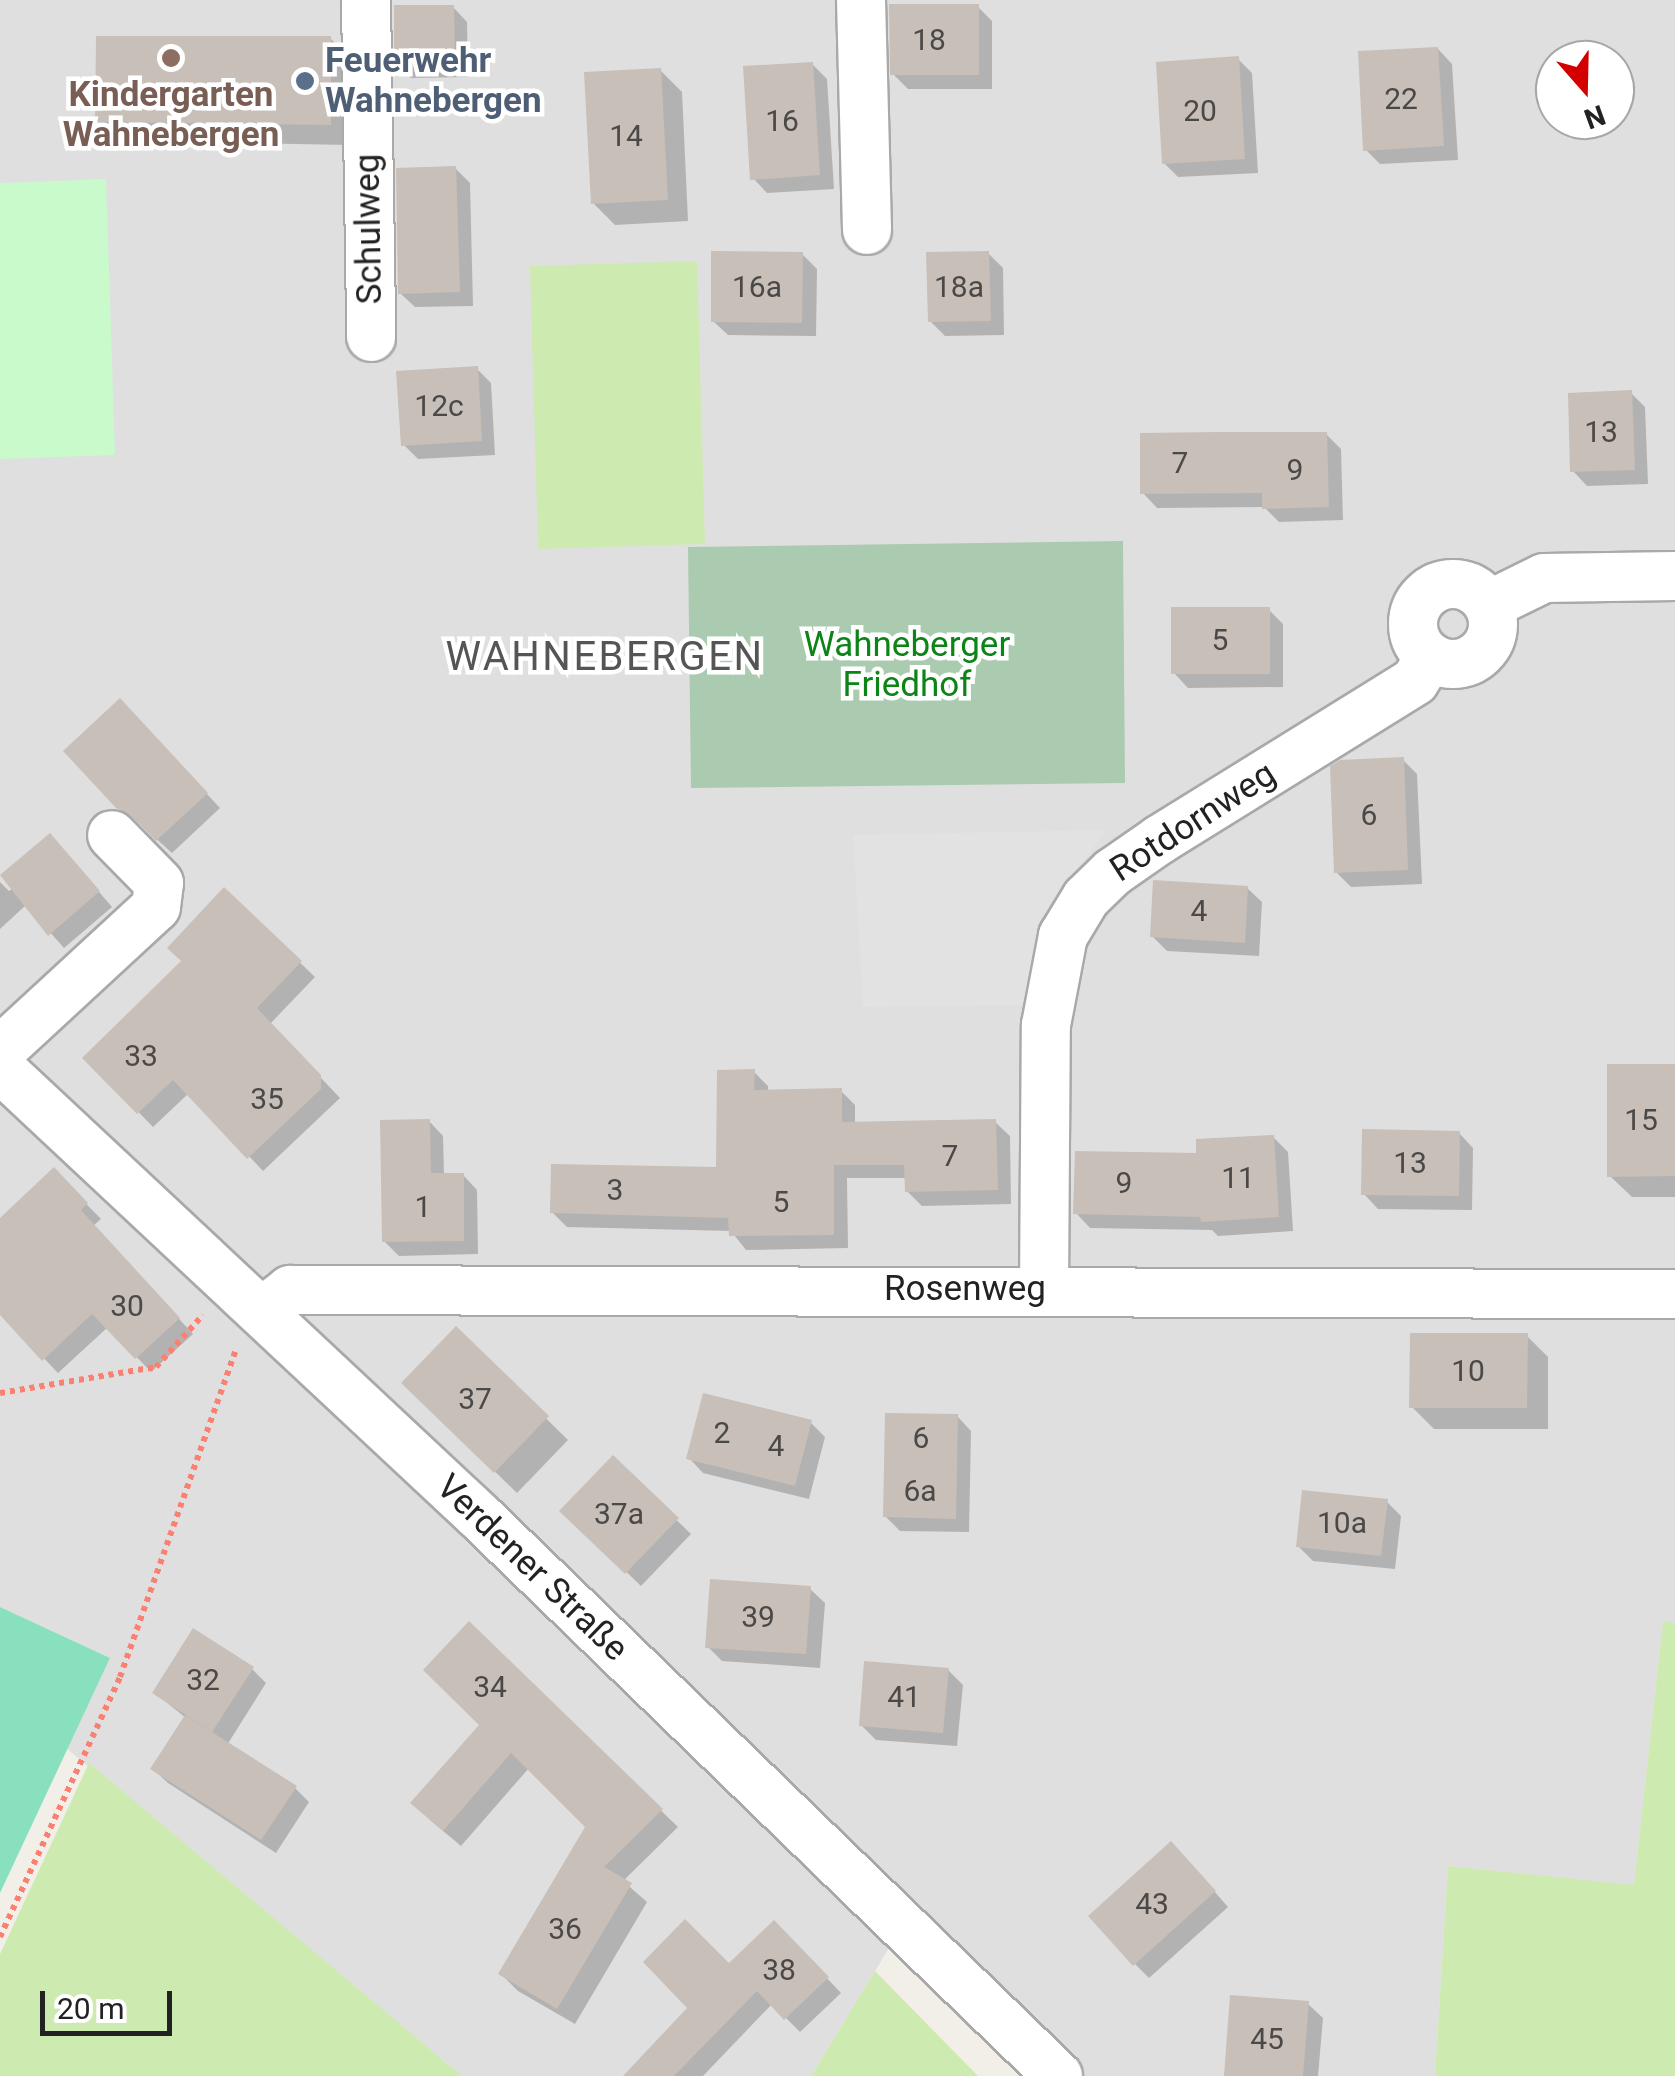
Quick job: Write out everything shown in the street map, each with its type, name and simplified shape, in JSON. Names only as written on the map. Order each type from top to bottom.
[{"type":"street","name":"Schulweg","points":[[366,0],[371,337]]},
{"type":"street","points":[[861,0],[867,230]]},
{"type":"street","name":"Rotdornweg","points":[[1044,1289],[1046,1024],[1063,936],[1086,898],[1113,872],[1159,840],[1415,681],[1430,657],[1412,631],[1413,614],[1432,589],[1464,585],[1489,605],[1544,578],[1675,576]]},
{"type":"street","points":[[0,1051],[156,907],[159,883],[112,835]]},
{"type":"street","name":"Verdener Straße","points":[[0,1068],[218,1270],[1058,2076]]},
{"type":"street","name":"Rosenweg","points":[[262,1312],[290,1290],[1044,1289],[1675,1294]]},
{"type":"path","points":[[0,1393],[156,1367],[210,1307],[218,1270]]},
{"type":"path","points":[[0,1937],[120,1677],[242,1331],[262,1312]]},
{"type":"shaded area","points":[[0,0],[1675,0],[1675,1623],[1663,1622],[1634,1886],[1448,1866],[1435,2076],[1050,2076],[889,1948],[811,2076],[462,2076],[66,1748],[110,1658],[0,1607]]},
{"type":"shaded area","points":[[1106,830],[1038,923],[1024,1005],[863,1007],[853,835]]},
{"type":"green space","points":[[106,179],[115,455],[0,459],[0,183]]},
{"type":"green space","points":[[697,261],[705,544],[538,549],[530,266]]},
{"type":"green space","name":"Wahneberger Friedhof","points":[[1123,541],[1125,783],[691,788],[688,547]]},
{"type":"green space","points":[[0,1607],[110,1658],[0,1893]]},
{"type":"green space","points":[[1663,1621],[1675,1623],[1675,2076],[1435,2076],[1448,1866],[1634,1885]]},
{"type":"green space","points":[[89,1763],[462,2076],[0,2076],[0,1954]]},
{"type":"green space","points":[[875,1971],[978,2076],[811,2076]]},
{"type":"building","points":[[889,4],[979,4],[979,75],[890,75]]},
{"type":"building","points":[[394,5],[454,5],[455,64],[394,64]]},
{"type":"building","points":[[96,36],[331,36],[331,125],[95,122]]},
{"type":"building","points":[[1438,47],[1444,146],[1363,151],[1358,51]]},
{"type":"building","points":[[1239,56],[1245,159],[1162,164],[1156,62]]},
{"type":"building","points":[[813,62],[820,175],[750,180],[743,66]]},
{"type":"building","points":[[661,68],[668,200],[591,204],[584,72]]},
{"type":"building","points":[[456,166],[460,292],[398,294],[396,168]]},
{"type":"building","points":[[711,251],[803,252],[802,323],[711,322]]},
{"type":"building","points":[[989,251],[991,321],[928,322],[926,252]]},
{"type":"building","points":[[478,366],[482,441],[401,446],[396,371]]},
{"type":"building","points":[[1632,390],[1635,470],[1570,472],[1568,393]]},
{"type":"building","points":[[1327,432],[1329,507],[1262,509],[1262,493],[1140,494],[1140,433]]},
{"type":"building","points":[[1171,607],[1270,607],[1270,674],[1171,674]]},
{"type":"building","points":[[120,698],[208,793],[156,841],[132,816],[116,808],[63,751]]},
{"type":"building","points":[[1404,757],[1408,870],[1334,873],[1330,766],[1340,760]]},
{"type":"building","points":[[50,833],[100,891],[48,936],[0,875]]},
{"type":"building","points":[[1153,880],[1248,886],[1245,943],[1150,937]]},
{"type":"building","points":[[224,887],[302,961],[257,1008],[321,1075],[321,1089],[247,1159],[173,1080],[137,1114],[82,1058],[181,961],[167,948]]},
{"type":"building","points":[[1607,1064],[1675,1064],[1675,1176],[1607,1177]]},
{"type":"building","points":[[755,1069],[754,1090],[842,1088],[842,1122],[996,1119],[998,1190],[905,1192],[904,1165],[834,1165],[834,1235],[729,1236],[728,1218],[550,1213],[551,1164],[716,1167],[717,1070]]},
{"type":"building","points":[[430,1119],[431,1173],[464,1173],[464,1241],[382,1242],[380,1120]]},
{"type":"building","points":[[1362,1129],[1460,1131],[1459,1196],[1361,1195]]},
{"type":"building","points":[[1274,1135],[1279,1217],[1201,1222],[1200,1217],[1073,1214],[1075,1151],[1196,1153],[1196,1139]]},
{"type":"building","points":[[54,1167],[88,1203],[81,1210],[180,1318],[135,1359],[92,1314],[42,1361],[0,1315],[0,1218]]},
{"type":"building","points":[[456,1326],[549,1416],[494,1473],[401,1383]]},
{"type":"building","points":[[1410,1333],[1528,1333],[1527,1408],[1409,1408]]},
{"type":"building","points":[[703,1393],[812,1420],[795,1486],[686,1459]]},
{"type":"building","points":[[885,1413],[958,1414],[956,1519],[883,1517]]},
{"type":"building","points":[[613,1455],[679,1518],[625,1574],[559,1511]]},
{"type":"building","points":[[1302,1490],[1388,1499],[1381,1556],[1296,1547]]},
{"type":"building","points":[[710,1579],[811,1586],[806,1654],[705,1648]]},
{"type":"building","points":[[469,1621],[663,1809],[604,1867],[632,1883],[557,2009],[498,1974],[585,1827],[511,1753],[443,1831],[410,1803],[479,1725],[423,1670]]},
{"type":"building","points":[[193,1628],[254,1667],[212,1732],[152,1693]]},
{"type":"building","points":[[864,1661],[949,1668],[943,1733],[859,1726]]},
{"type":"building","points":[[185,1715],[297,1786],[261,1840],[150,1769]]},
{"type":"building","points":[[1171,1841],[1216,1891],[1133,1966],[1088,1916]]},
{"type":"building","points":[[685,1919],[729,1963],[774,1920],[829,1977],[784,2020],[757,1991],[674,2076],[623,2076],[687,2008],[643,1962]]},
{"type":"building","points":[[1230,1995],[1309,2001],[1303,2076],[1224,2076]]},
{"type":"place","name":"Kindergarten Wahnebergen","points":[[171,58]]},
{"type":"place","name":"Feuerwehr Wahnebergen","points":[[305,81]]},
{"type":"district","name":"WAHNEBERGEN","points":[[605,657]]}]
